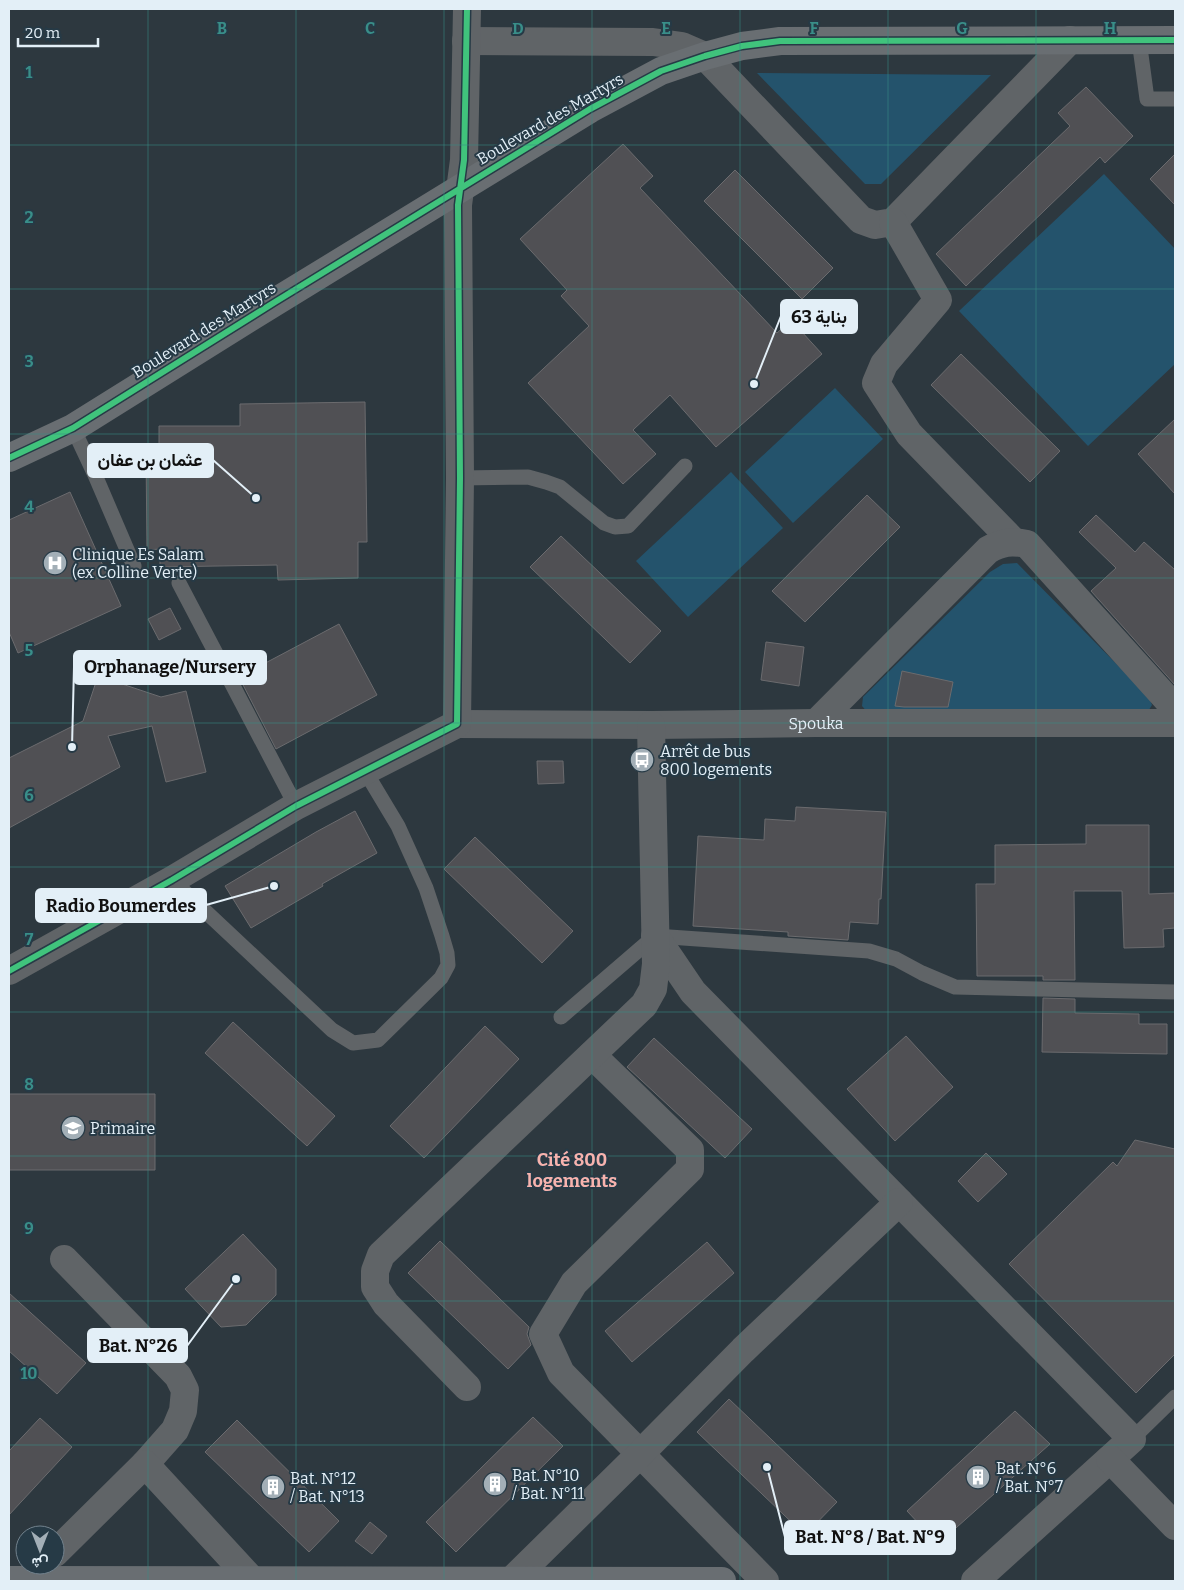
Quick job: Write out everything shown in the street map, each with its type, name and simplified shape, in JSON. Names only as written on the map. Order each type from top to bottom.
[{"type":"street","points":[[9,971],[172,880],[296,806],[457,724],[460,478],[458,206],[464,160],[467,9]]},
{"type":"street","points":[[466,41],[654,42],[682,46],[705,56],[861,220],[875,226],[893,222],[1070,40]]},
{"type":"street","name":"Boulevard des Martyrs","points":[[9,458],[73,428],[590,109],[661,71],[742,46],[780,41],[1175,40]]},
{"type":"street","points":[[893,222],[938,300],[884,364],[876,383],[909,434],[1013,541]]},
{"type":"street","points":[[816,723],[988,550],[1000,543],[1013,541],[1027,544],[1175,708]]},
{"type":"street","name":"Spouka","points":[[457,724],[1175,723]]},
{"type":"street","points":[[467,1387],[386,1304],[375,1288],[375,1270],[381,1255],[644,1006],[653,989],[656,964],[651,725]]},
{"type":"street","points":[[655,936],[693,992],[1132,1439],[975,1581]]},
{"type":"street","points":[[592,1055],[690,1150],[690,1169],[574,1283],[544,1334],[561,1374],[766,1581]]},
{"type":"street","points":[[512,1580],[743,1350],[899,1202]]},
{"type":"street","points":[[64,1259],[178,1376],[185,1390],[183,1411],[175,1430],[144,1464],[65,1543]]},
{"type":"street","points":[[1110,1459],[1175,1526]]},
{"type":"street","points":[[144,1464],[251,1579]]},
{"type":"street","points":[[27,1575],[149,1580],[722,1581]]},
{"type":"lane","points":[[1139,40],[1147,99],[1175,99]]},
{"type":"lane","points":[[73,428],[96,474],[134,566]]},
{"type":"lane","points":[[460,478],[528,477],[560,486],[604,523],[615,527],[628,526],[685,466]]},
{"type":"lane","points":[[179,583],[296,806]]},
{"type":"lane","points":[[172,880],[332,1030],[353,1043],[378,1040],[441,978],[448,965],[445,945],[426,888],[398,826],[365,771]]},
{"type":"lane","points":[[561,1017],[655,936],[868,951],[896,959],[954,987],[1175,992]]},
{"type":"lane","points":[[1132,1439],[1175,1397]]},
{"type":"shaded area","points":[[757,73],[991,75],[881,184],[865,184]]},
{"type":"shaded area","points":[[1104,174],[1175,249],[1175,364],[1088,446],[959,311]]},
{"type":"shaded area","points":[[835,388],[883,439],[793,523],[745,472]]},
{"type":"shaded area","points":[[731,472],[783,528],[688,617],[636,561]]},
{"type":"shaded area","points":[[1017,563],[1149,697],[1152,705],[1147,713],[869,714],[862,706],[863,697],[990,572],[1003,564]]},
{"type":"building","points":[[1086,87],[1133,136],[1105,163],[1100,157],[966,286],[936,254],[1070,126],[1058,113]]},
{"type":"building","points":[[623,144],[653,176],[640,188],[777,333],[791,320],[822,354],[716,447],[670,395],[633,430],[656,454],[623,484],[528,383],[589,326],[561,296],[567,290],[520,239]]},
{"type":"building","points":[[1175,154],[1175,205],[1150,179]]},
{"type":"building","points":[[735,170],[833,268],[802,299],[704,201]]},
{"type":"building","points":[[961,354],[1060,451],[1030,482],[931,385]]},
{"type":"building","points":[[365,402],[367,542],[358,542],[358,578],[278,580],[277,565],[160,567],[160,549],[147,550],[146,453],[159,453],[159,426],[240,426],[240,404]]},
{"type":"building","points":[[1175,419],[1175,494],[1138,454]]},
{"type":"building","name":"Clinique Es Salam (ex Colline Verte)","points":[[70,492],[121,606],[18,653],[9,632],[9,520]]},
{"type":"building","points":[[867,495],[900,527],[805,622],[772,591]]},
{"type":"building","points":[[1096,515],[1135,552],[1144,542],[1175,570],[1175,685],[1091,591],[1116,568],[1079,532]]},
{"type":"building","points":[[561,536],[661,631],[630,663],[530,567]]},
{"type":"building","points":[[170,608],[181,629],[159,640],[148,619]]},
{"type":"building","points":[[339,624],[377,695],[276,749],[239,677]]},
{"type":"building","points":[[766,642],[804,647],[799,686],[761,680]]},
{"type":"building","points":[[902,671],[953,682],[948,707],[895,706]]},
{"type":"building","points":[[98,676],[161,697],[186,691],[206,772],[166,782],[152,726],[108,736],[120,767],[9,828],[9,758],[83,721]]},
{"type":"building","points":[[537,761],[563,761],[564,783],[538,784]]},
{"type":"building","points":[[796,807],[886,812],[878,924],[850,922],[848,940],[788,936],[788,932],[693,926],[698,836],[764,840],[765,819],[795,821]]},
{"type":"building","points":[[355,811],[377,853],[251,928],[225,886]]},
{"type":"building","points":[[1086,825],[1149,825],[1149,894],[1175,893],[1175,928],[1163,929],[1164,947],[1124,948],[1122,891],[1074,891],[1075,980],[1043,980],[1043,976],[977,976],[976,884],[995,884],[995,845],[1086,844]]},
{"type":"building","points":[[475,837],[573,931],[542,963],[444,869]]},
{"type":"building","points":[[1043,998],[1075,999],[1075,1013],[1139,1014],[1139,1024],[1167,1024],[1167,1054],[1042,1052]]},
{"type":"building","points":[[233,1022],[335,1116],[307,1146],[205,1053]]},
{"type":"building","points":[[485,1026],[519,1059],[424,1158],[390,1126]]},
{"type":"building","points":[[906,1036],[953,1087],[895,1141],[847,1089]]},
{"type":"building","points":[[654,1038],[752,1129],[725,1158],[627,1067]]},
{"type":"building","points":[[9,1094],[155,1094],[155,1170],[9,1170]]},
{"type":"building","points":[[1135,1140],[1175,1149],[1175,1354],[1136,1393],[1009,1264],[1113,1162],[1117,1166]]},
{"type":"building","points":[[986,1153],[1007,1174],[978,1202],[958,1181]]},
{"type":"building","points":[[243,1234],[276,1269],[276,1295],[246,1325],[221,1327],[185,1289]]},
{"type":"building","points":[[440,1241],[529,1327],[527,1334],[531,1345],[508,1369],[408,1273]]},
{"type":"building","points":[[707,1242],[734,1273],[632,1362],[605,1331]]},
{"type":"building","points":[[9,1293],[86,1363],[57,1394],[9,1351]]},
{"type":"building","points":[[729,1399],[837,1502],[805,1535],[697,1432]]},
{"type":"building","name":"Bat. N°6 / Bat. N°7","points":[[1015,1411],[1050,1444],[938,1544],[907,1511]]},
{"type":"building","name":"Bat. N°10 / Bat. N°11","points":[[533,1417],[563,1446],[456,1552],[426,1522]]},
{"type":"building","points":[[40,1418],[72,1447],[9,1515],[9,1451]]},
{"type":"building","name":"Bat. N°12 / Bat. N°13","points":[[237,1420],[339,1521],[309,1552],[205,1452]]},
{"type":"building","points":[[370,1522],[387,1536],[372,1554],[355,1541]]},
{"type":"cycle path","points":[[9,971],[172,880],[296,806],[457,724],[460,478],[458,205],[464,160],[467,9]]},
{"type":"cycle path","points":[[9,458],[73,428],[590,109],[661,71],[742,46],[780,41],[1175,40]]},
{"type":"place","name":"بناية 63","points":[[754,384]]},
{"type":"place","name":"عثمان بن عفان","points":[[256,498]]},
{"type":"place","name":"Clinique Es Salam (ex Colline Verte)","points":[[55,563]]},
{"type":"place","name":"Orphanage/Nursery","points":[[72,747]]},
{"type":"place","name":"Arrêt de bus 800 logements","points":[[642,760]]},
{"type":"place","name":"Radio Boumerdes","points":[[274,886]]},
{"type":"place","name":"Primaire","points":[[73,1128]]},
{"type":"place","name":"Bat. N°26","points":[[236,1279]]},
{"type":"place","name":"Bat. N°8 / Bat. N°9","points":[[767,1467]]},
{"type":"place","name":"Bat. N°6 / Bat. N°7","points":[[978,1477]]},
{"type":"place","name":"Bat. N°10 / Bat. N°11","points":[[495,1484]]},
{"type":"place","name":"Bat. N°12 / Bat. N°13","points":[[273,1487]]},
{"type":"district","name":"Cité 800 logements","points":[[572,1170]]}]
